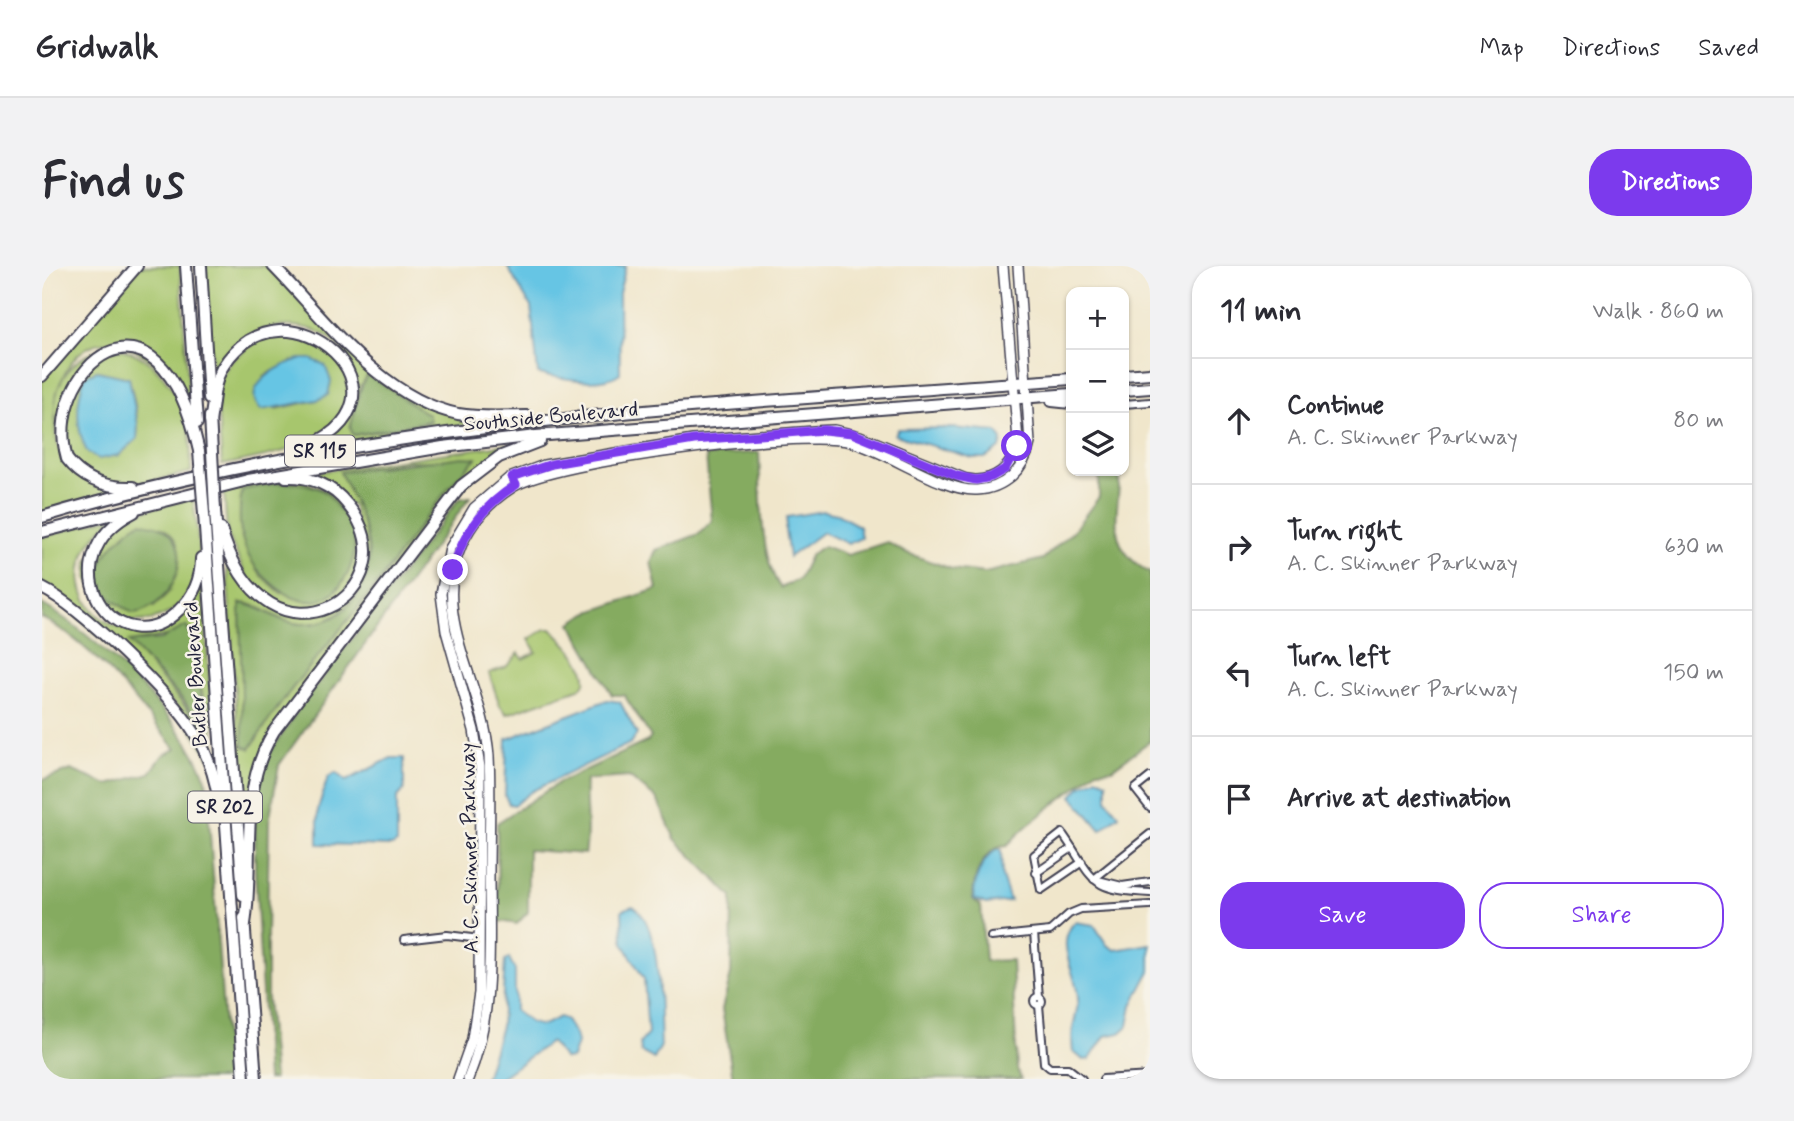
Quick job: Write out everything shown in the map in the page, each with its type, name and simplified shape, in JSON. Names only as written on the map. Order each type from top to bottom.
[{"type":"highway","points":[[42,376],[137,266]]},
{"type":"highway","name":"Butler Boulevard","points":[[186,266],[199,451],[210,512],[256,1079]]},
{"type":"highway","name":"Butler Boulevard","points":[[201,266],[212,452],[210,512],[205,534],[244,1079]]},
{"type":"highway","points":[[273,266],[380,376],[424,403],[449,412],[478,416],[604,414]]},
{"type":"highway","points":[[210,421],[216,383],[223,368],[236,350],[254,337],[282,330],[303,332],[323,339],[339,351],[348,366],[352,389],[350,406],[340,423],[310,445],[245,465]]},
{"type":"highway","points":[[92,348],[112,345],[127,347],[159,365],[183,398],[199,451]]},
{"type":"highway","points":[[1129,375],[1150,373]]},
{"type":"highway","name":"Southside Boulevard","points":[[42,517],[245,465],[410,436],[604,414],[1066,379]]},
{"type":"highway","points":[[1129,390],[1150,388]]},
{"type":"highway","name":"Southside Boulevard","points":[[42,532],[176,496],[248,480],[432,448],[582,433],[1066,394]]},
{"type":"highway","points":[[1028,398],[1066,402]]},
{"type":"highway","points":[[51,421],[64,454],[77,470],[93,480],[120,487],[174,482]]},
{"type":"highway","points":[[245,924],[249,895],[250,794],[260,758],[274,731],[468,478],[491,461],[518,447],[582,433]]},
{"type":"highway","points":[[210,512],[234,563],[252,588],[272,603],[306,614],[331,609],[345,598],[359,577],[364,552],[359,525],[345,502],[327,487],[304,478],[248,480]]},
{"type":"highway","points":[[176,496],[122,517],[93,542],[86,560],[85,578],[89,596],[99,610],[112,621],[134,627],[157,625],[176,613],[197,582],[205,534]]},
{"type":"highway","points":[[42,588],[85,618],[172,704],[193,730],[215,781],[229,859]]},
{"type":"main road","name":"A. C. Skinner Parkway","points":[[458,1079],[469,1048],[477,1012],[480,940],[480,758],[444,621],[442,584],[450,548],[463,523],[480,501],[514,481],[552,464],[694,440],[824,430],[852,433],[957,476],[982,480],[1005,469],[1015,453],[1018,436],[1003,266]]},
{"type":"main road","name":"A. C. Skinner Parkway","points":[[468,1079],[481,1039],[488,992],[489,757],[456,631],[451,588],[455,562],[471,527],[514,481],[691,449],[822,438],[858,444],[956,487],[985,490],[1006,481],[1026,458],[1030,437],[1018,266]]},
{"type":"street","points":[[1129,404],[1150,402]]},
{"type":"street","points":[[1150,777],[1135,789],[1150,808]]},
{"type":"street","points":[[1082,862],[1041,890],[1034,859],[1036,852],[1062,833],[1098,885],[1112,891],[1148,893],[1148,882],[1122,886],[1094,879]]},
{"type":"street","points":[[1094,879],[1150,834]]},
{"type":"street","points":[[1036,873],[1072,848]]},
{"type":"street","points":[[991,937],[1034,933],[1058,926],[1069,914],[1081,909],[1150,905]]},
{"type":"street","points":[[1034,933],[1039,997],[1034,1001],[1039,1005],[1044,1063],[1050,1068],[1068,1068],[1082,1079]]},
{"type":"street","points":[[404,940],[447,935],[480,940]]},
{"type":"street","points":[[1103,1079],[1150,1076]]},
{"type":"green space","points":[[140,266],[180,266],[189,397],[151,361],[133,349],[102,343],[85,349],[72,361],[62,378],[57,398],[56,439],[62,456],[67,461],[116,491],[42,512],[42,379]]},
{"type":"green space","points":[[205,266],[270,266],[380,379],[415,401],[501,420],[316,446],[332,434],[345,418],[350,370],[341,349],[330,338],[299,327],[283,326],[250,335],[230,353],[213,380]],"holes":[[[374,376],[396,396],[428,414],[427,424],[353,435],[360,385]]]},
{"type":"green space","points":[[299,334],[345,365],[347,403],[340,418],[328,431],[312,440],[275,454],[222,465],[217,398],[221,376],[232,360],[261,338]],"holes":[[[292,361],[317,400],[276,409],[264,376]]]},
{"type":"green space","points":[[116,348],[143,358],[154,367],[173,391],[186,418],[190,437],[191,472],[144,483],[120,484],[96,479],[85,472],[65,446],[55,414],[61,382],[83,357],[100,349]],"holes":[[[97,371],[129,378],[137,416],[137,439],[119,455],[85,376]]]},
{"type":"green space","points":[[367,376],[428,414],[430,421],[353,435],[350,427]]},
{"type":"green space","points":[[523,442],[481,466],[270,734],[244,826],[226,555],[234,568],[258,593],[290,610],[307,614],[323,613],[342,604],[366,561],[353,506],[303,474]],"holes":[[[409,461],[471,462],[432,507],[374,588],[294,686],[250,749],[244,746],[240,603],[255,606],[292,623],[315,623],[341,612],[362,585],[367,569],[366,536],[362,520],[340,472]]]},
{"type":"green space","points":[[759,452],[765,542],[774,576],[781,588],[799,579],[811,554],[824,546],[848,555],[887,542],[904,552],[952,569],[985,573],[1043,559],[1073,531],[1099,497],[1099,476],[1120,476],[1116,517],[1120,541],[1135,563],[1150,573],[1150,741],[1112,769],[1097,770],[1007,846],[992,852],[977,873],[973,891],[973,899],[981,906],[985,961],[1012,960],[1017,1069],[1021,1079],[733,1079],[722,1009],[731,974],[732,897],[675,839],[657,799],[629,777],[586,780],[585,854],[528,850],[528,912],[517,924],[498,921],[497,823],[560,782],[648,741],[651,737],[624,695],[612,695],[571,623],[587,613],[657,589],[651,562],[656,550],[699,534],[712,521],[706,456]]},
{"type":"green space","points":[[463,457],[476,458],[448,489],[374,588],[294,686],[250,749],[243,746],[240,603],[292,623],[322,622],[335,616],[352,601],[362,585],[368,569],[369,553],[362,520],[340,472]]},
{"type":"green space","points":[[302,480],[337,496],[359,533],[361,562],[343,597],[306,612],[275,602],[248,580],[227,533],[224,491],[269,481]],"holes":[[[327,493],[333,501],[348,572],[332,593],[324,598],[281,593],[261,575],[241,536],[240,505]]]},
{"type":"green space","points":[[278,483],[308,485],[325,492],[351,525],[354,537],[352,563],[340,586],[320,600],[302,600],[282,592],[260,573],[247,552],[241,529],[242,490]]},
{"type":"green space","points":[[470,497],[279,765],[269,822],[267,998],[274,1079],[267,1079],[255,870],[255,810],[264,762],[302,704],[459,499]]},
{"type":"green space","points":[[193,498],[198,544],[197,570],[186,596],[169,613],[147,620],[119,620],[87,578],[88,561],[123,519],[152,508]],"holes":[[[98,579],[170,591],[154,607]]]},
{"type":"green space","points":[[115,516],[87,548],[80,576],[86,599],[100,617],[120,628],[143,630],[167,624],[187,608],[202,581],[216,768],[175,704],[42,586],[42,537]],"holes":[[[175,634],[201,690],[204,702],[201,725],[130,642]]]},
{"type":"green space","points":[[140,522],[162,528],[173,537],[179,562],[169,590],[147,609],[133,613],[105,594],[99,584],[99,574],[107,553],[123,535]]},
{"type":"green space","points":[[42,604],[88,637],[136,681],[179,731],[195,755],[206,779],[228,1079],[42,1079],[42,780],[71,770],[108,785],[150,773],[163,755],[176,749],[97,659],[61,629],[42,618]]},
{"type":"green space","points":[[186,626],[195,640],[203,719],[201,726],[184,701],[129,642],[161,639]]},
{"type":"green space","points":[[551,629],[574,653],[583,668],[585,683],[579,689],[507,714],[500,706],[489,673],[506,667],[519,653],[523,659],[536,652],[529,639]]},
{"type":"water","points":[[507,266],[626,266],[619,293],[620,373],[592,381],[538,374],[531,307]]},
{"type":"water","points":[[300,359],[311,359],[325,365],[331,381],[328,395],[317,400],[261,410],[255,401],[258,385],[273,371]]},
{"type":"water","points":[[97,371],[129,378],[138,425],[137,439],[119,455],[99,459],[87,452],[80,433],[78,414],[85,376]]},
{"type":"water","points":[[953,428],[997,432],[1002,440],[1000,448],[985,458],[973,458],[895,435],[898,429]]},
{"type":"water","points":[[823,511],[837,514],[859,526],[861,538],[848,544],[823,532],[789,557],[785,530],[787,517]]},
{"type":"water","points":[[607,700],[620,702],[637,734],[631,743],[532,791],[514,805],[509,804],[505,796],[507,739]]},
{"type":"water","points":[[391,758],[404,758],[404,790],[397,798],[397,843],[392,846],[318,844],[318,809],[328,777],[336,773],[346,781]]},
{"type":"water","points":[[1098,778],[1107,782],[1107,800],[1119,815],[1101,830],[1072,796],[1081,786]]},
{"type":"water","points":[[996,850],[1001,850],[1002,877],[1010,901],[986,904],[974,899],[975,886],[982,865]]},
{"type":"water","points":[[633,906],[643,916],[650,931],[658,970],[661,1046],[654,1059],[641,1052],[640,1043],[648,1034],[644,979],[623,943],[622,910]]},
{"type":"water","points":[[1075,922],[1094,925],[1107,945],[1115,950],[1150,944],[1150,971],[1132,1005],[1128,1026],[1120,1033],[1105,1036],[1090,1059],[1083,1060],[1073,1051],[1078,992],[1066,950],[1066,940]]},
{"type":"water","points":[[509,958],[515,970],[515,1011],[531,1023],[542,1026],[559,1017],[565,1019],[577,1043],[572,1058],[565,1059],[550,1042],[499,1079],[485,1079],[501,1026],[505,961]]},
{"type":"route","points":[[453,570],[462,544],[476,520],[495,500],[516,485],[512,477],[544,465],[694,440],[834,430],[852,433],[957,476],[976,480],[991,477],[1005,469],[1017,446]]}]
